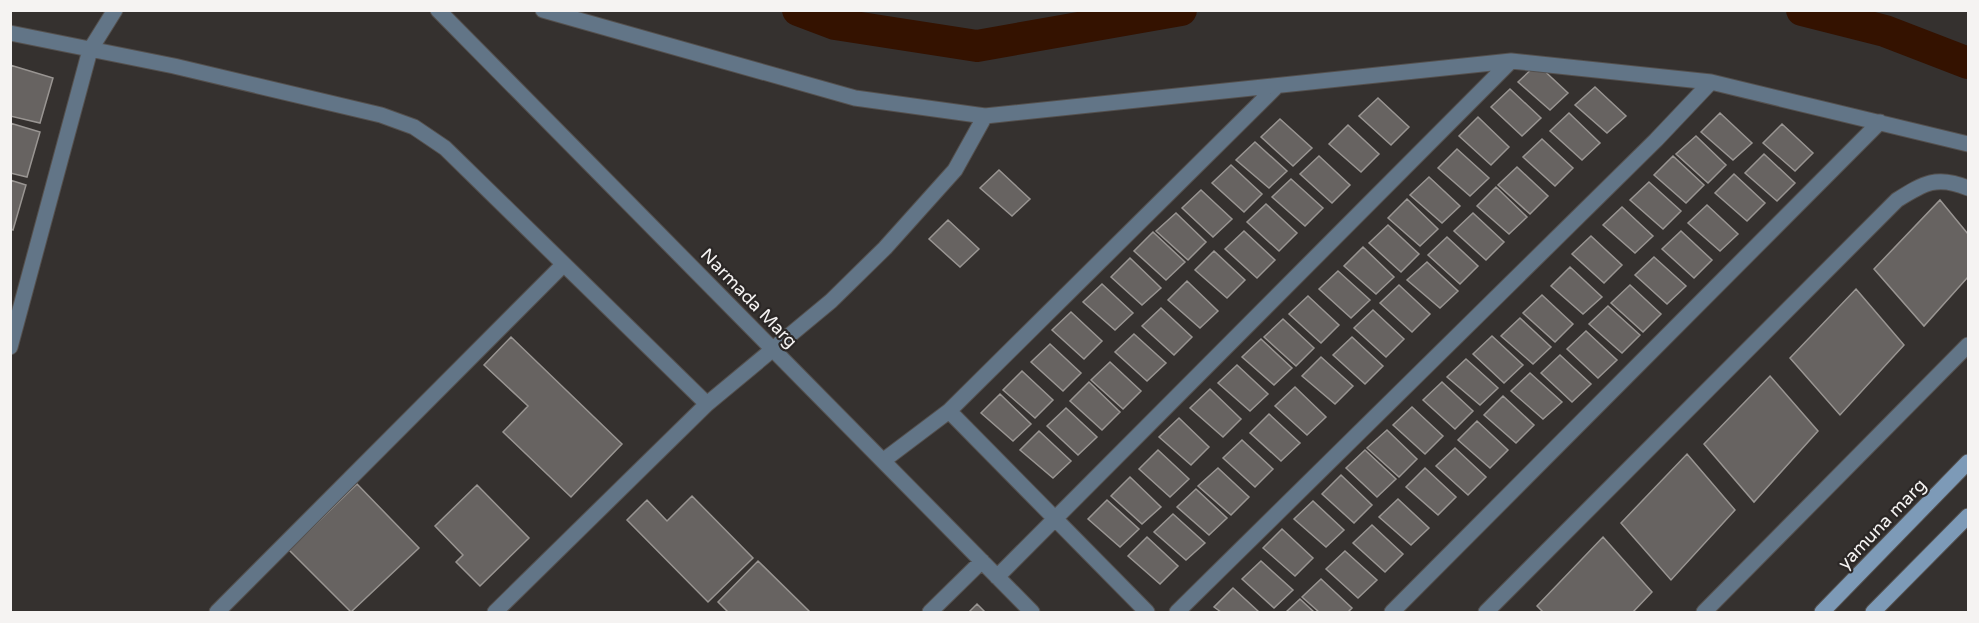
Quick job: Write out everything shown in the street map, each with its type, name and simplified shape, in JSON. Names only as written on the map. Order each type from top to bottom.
[{"type":"street","points":[[10,347],[90,50],[115,10]]},
{"type":"street","name":"Narmada Marg","points":[[438,10],[1032,612]]},
{"type":"street","points":[[543,10],[855,98],[985,116],[1511,62],[1711,82],[1968,144]]},
{"type":"street","points":[[10,33],[174,66],[381,115],[414,127],[445,148],[707,404]]},
{"type":"street","points":[[998,576],[1511,62]]},
{"type":"street","points":[[1177,612],[1711,82]]},
{"type":"street","points":[[884,460],[949,411],[1277,86]]},
{"type":"street","points":[[495,612],[707,404],[831,301],[885,248],[956,170],[985,116]]},
{"type":"street","points":[[1392,612],[1880,122]]},
{"type":"street","points":[[1486,612],[1897,200],[1931,181],[1954,182],[1968,188]]},
{"type":"street","points":[[218,612],[563,265]]},
{"type":"street","points":[[1704,612],[1968,345]]},
{"type":"street","points":[[949,411],[1147,612]]},
{"type":"street","name":"yamuna marg","points":[[1822,612],[1968,462]]},
{"type":"street","points":[[1873,612],[1968,516]]},
{"type":"street","points":[[930,612],[982,561]]},
{"type":"building","points":[[1537,64],[1568,93],[1550,110],[1518,82]]},
{"type":"building","points":[[10,65],[53,78],[40,123],[10,116]]},
{"type":"building","points":[[1595,87],[1626,116],[1607,133],[1575,105]]},
{"type":"building","points":[[1510,89],[1541,118],[1522,136],[1491,107]]},
{"type":"building","points":[[1378,98],[1409,127],[1391,145],[1359,116]]},
{"type":"building","points":[[1569,113],[1600,143],[1582,160],[1550,131]]},
{"type":"building","points":[[1720,113],[1752,143],[1733,160],[1701,132]]},
{"type":"building","points":[[1478,117],[1509,147],[1491,165],[1459,136]]},
{"type":"building","points":[[1280,119],[1312,148],[1293,166],[1261,137]]},
{"type":"building","points":[[10,123],[40,132],[27,177],[10,173]]},
{"type":"building","points":[[1782,124],[1813,153],[1795,171],[1763,143]]},
{"type":"building","points":[[1348,125],[1379,154],[1361,172],[1329,144]]},
{"type":"building","points":[[1696,136],[1726,165],[1708,183],[1676,154]]},
{"type":"building","points":[[1542,139],[1573,168],[1555,186],[1523,157]]},
{"type":"building","points":[[1255,142],[1287,171],[1269,188],[1236,160]]},
{"type":"building","points":[[1457,149],[1489,178],[1470,196],[1438,168]]},
{"type":"building","points":[[1764,154],[1795,183],[1777,201],[1745,173]]},
{"type":"building","points":[[1319,156],[1350,185],[1332,203],[1300,174]]},
{"type":"building","points":[[1673,156],[1704,185],[1686,203],[1654,175]]},
{"type":"building","points":[[1231,165],[1262,194],[1244,212],[1212,183]]},
{"type":"building","points":[[1517,167],[1548,196],[1530,214],[1498,185]]},
{"type":"building","points":[[999,170],[1030,199],[1012,216],[980,188]]},
{"type":"building","points":[[1734,174],[1765,203],[1747,221],[1715,193]]},
{"type":"building","points":[[1429,177],[1460,206],[1442,223],[1410,195]]},
{"type":"building","points":[[1291,179],[1323,208],[1305,226],[1272,197]]},
{"type":"building","points":[[10,180],[26,185],[13,230],[10,229]]},
{"type":"building","points":[[1649,182],[1681,211],[1663,229],[1630,200]]},
{"type":"building","points":[[1496,187],[1527,217],[1509,234],[1477,206]]},
{"type":"building","points":[[1201,190],[1232,219],[1213,237],[1182,208]]},
{"type":"building","points":[[1407,199],[1438,229],[1420,246],[1388,218]]},
{"type":"building","points":[[1940,200],[1968,234],[1968,277],[1924,326],[1874,269]]},
{"type":"building","points":[[1266,204],[1297,233],[1279,251],[1247,222]]},
{"type":"building","points":[[1707,205],[1738,234],[1720,251],[1688,223]]},
{"type":"building","points":[[1622,207],[1653,236],[1635,253],[1603,225]]},
{"type":"building","points":[[1176,213],[1206,242],[1188,260],[1156,231]]},
{"type":"building","points":[[1473,213],[1504,242],[1486,260],[1454,231]]},
{"type":"building","points":[[948,220],[979,249],[960,267],[929,239]]},
{"type":"building","points":[[1388,225],[1419,254],[1401,272],[1369,243]]},
{"type":"building","points":[[1244,231],[1275,260],[1257,278],[1225,249]]},
{"type":"building","points":[[1681,231],[1712,260],[1694,278],[1662,249]]},
{"type":"building","points":[[1153,232],[1185,262],[1166,280],[1134,251]]},
{"type":"building","points":[[1591,236],[1622,265],[1604,283],[1572,254]]},
{"type":"building","points":[[1447,237],[1478,266],[1460,284],[1428,255]]},
{"type":"building","points":[[1363,247],[1394,277],[1376,294],[1344,266]]},
{"type":"building","points":[[1214,251],[1245,280],[1227,298],[1195,270]]},
{"type":"building","points":[[1654,257],[1686,286],[1667,304],[1635,275]]},
{"type":"building","points":[[1130,258],[1161,288],[1142,305],[1111,277]]},
{"type":"building","points":[[1427,262],[1458,291],[1440,308],[1407,280]]},
{"type":"building","points":[[1570,267],[1602,297],[1583,314],[1551,286]]},
{"type":"building","points":[[1338,271],[1370,300],[1351,318],[1319,289]]},
{"type":"building","points":[[1187,281],[1218,311],[1200,328],[1168,300]]},
{"type":"building","points":[[1102,284],[1133,313],[1115,330],[1083,302]]},
{"type":"building","points":[[1399,285],[1430,314],[1412,332],[1380,303]]},
{"type":"building","points":[[1630,285],[1661,314],[1643,332],[1611,303]]},
{"type":"building","points":[[1856,289],[1904,345],[1840,415],[1790,358]]},
{"type":"building","points":[[1542,295],[1573,324],[1555,342],[1523,313]]},
{"type":"building","points":[[1308,296],[1339,325],[1321,343],[1289,314]]},
{"type":"building","points":[[1608,306],[1640,335],[1622,353],[1589,324]]},
{"type":"building","points":[[1161,308],[1192,337],[1174,355],[1142,326]]},
{"type":"building","points":[[1373,310],[1404,339],[1386,357],[1354,328]]},
{"type":"building","points":[[1071,312],[1102,341],[1084,359],[1052,330]]},
{"type":"building","points":[[1520,318],[1551,347],[1533,364],[1501,336]]},
{"type":"building","points":[[1283,319],[1314,348],[1296,366],[1264,337]]},
{"type":"building","points":[[1586,331],[1617,360],[1598,378],[1567,349]]},
{"type":"building","points":[[1134,334],[1166,363],[1147,381],[1115,352]]},
{"type":"building","points":[[1492,336],[1523,365],[1504,383],[1473,354]]},
{"type":"building","points":[[511,337],[622,444],[571,497],[503,432],[528,406],[484,365]]},
{"type":"building","points":[[1352,337],[1383,366],[1365,384],[1333,355]]},
{"type":"building","points":[[1261,339],[1292,368],[1274,385],[1242,357]]},
{"type":"building","points":[[1050,344],[1081,373],[1063,391],[1031,362]]},
{"type":"building","points":[[1560,355],[1591,384],[1572,402],[1541,373]]},
{"type":"building","points":[[1321,357],[1353,386],[1335,404],[1302,376]]},
{"type":"building","points":[[1466,359],[1498,388],[1480,405],[1447,377]]},
{"type":"building","points":[[1110,362],[1141,391],[1123,409],[1091,380]]},
{"type":"building","points":[[1237,365],[1268,394],[1250,411],[1218,383]]},
{"type":"building","points":[[1022,371],[1053,400],[1035,418],[1003,390]]},
{"type":"building","points":[[1530,373],[1562,402],[1543,419],[1511,391]]},
{"type":"building","points":[[1770,376],[1818,431],[1754,502],[1704,444]]},
{"type":"building","points":[[1089,382],[1120,412],[1102,430],[1070,401]]},
{"type":"building","points":[[1442,382],[1473,411],[1455,429],[1423,400]]},
{"type":"building","points":[[1295,387],[1326,417],[1307,435],[1275,406]]},
{"type":"building","points":[[1210,389],[1241,419],[1223,437],[1190,408]]},
{"type":"building","points":[[1000,394],[1031,424],[1013,441],[981,413]]},
{"type":"building","points":[[1503,396],[1534,425],[1516,443],[1484,415]]},
{"type":"building","points":[[1412,407],[1443,436],[1425,454],[1393,425]]},
{"type":"building","points":[[1066,408],[1097,437],[1078,455],[1047,426]]},
{"type":"building","points":[[1269,414],[1300,443],[1281,461],[1250,433]]},
{"type":"building","points":[[1179,418],[1209,447],[1191,465],[1159,437]]},
{"type":"building","points":[[1477,421],[1508,450],[1490,468],[1458,440]]},
{"type":"building","points":[[1387,430],[1417,459],[1399,477],[1367,448]]},
{"type":"building","points":[[1039,431],[1071,461],[1053,478],[1020,450]]},
{"type":"building","points":[[1242,440],[1273,469],[1255,487],[1223,458]]},
{"type":"building","points":[[1455,448],[1486,477],[1468,495],[1436,466]]},
{"type":"building","points":[[1158,450],[1189,479],[1170,497],[1139,469]]},
{"type":"building","points":[[1365,450],[1396,479],[1377,497],[1346,468]]},
{"type":"building","points":[[1687,454],[1735,510],[1671,580],[1621,523]]},
{"type":"building","points":[[1218,468],[1249,497],[1231,515],[1198,486]]},
{"type":"building","points":[[1425,468],[1456,497],[1438,515],[1406,487]]},
{"type":"building","points":[[1341,475],[1372,505],[1354,523],[1322,494]]},
{"type":"building","points":[[1130,477],[1161,507],[1142,524],[1111,496]]},
{"type":"building","points":[[357,484],[419,548],[351,612],[289,550]]},
{"type":"building","points":[[477,485],[529,538],[480,586],[456,562],[463,555],[435,526]]},
{"type":"building","points":[[1196,489],[1227,518],[1209,535],[1177,507]]},
{"type":"building","points":[[692,496],[753,558],[708,602],[627,520],[647,500],[667,521]]},
{"type":"building","points":[[1398,499],[1429,528],[1411,545],[1379,517]]},
{"type":"building","points":[[1107,500],[1139,529],[1120,547],[1088,519]]},
{"type":"building","points":[[1313,501],[1344,530],[1326,547],[1294,519]]},
{"type":"building","points":[[1173,514],[1205,543],[1186,560],[1154,532]]},
{"type":"building","points":[[1372,525],[1403,554],[1385,572],[1353,543]]},
{"type":"building","points":[[1282,529],[1313,558],[1295,576],[1263,548]]},
{"type":"building","points":[[1147,537],[1178,566],[1160,584],[1128,556]]},
{"type":"building","points":[[1603,537],[1652,592],[1633,612],[1543,612],[1537,606]]},
{"type":"building","points":[[1345,551],[1377,580],[1358,598],[1326,569]]},
{"type":"building","points":[[758,561],[810,612],[728,612],[718,602]]},
{"type":"building","points":[[1261,561],[1293,590],[1274,608],[1242,579]]},
{"type":"building","points":[[1321,579],[1352,608],[1348,612],[1319,612],[1302,597]]},
{"type":"building","points":[[1233,588],[1259,612],[1221,612],[1214,607]]},
{"type":"building","points":[[1300,599],[1314,612],[1286,612]]},
{"type":"building","points":[[977,604],[985,612],[969,612]]},
{"type":"waterway","points":[[798,10],[835,24],[977,46],[1181,10]]},
{"type":"waterway","points":[[1802,10],[1885,31],[1968,63]]}]
